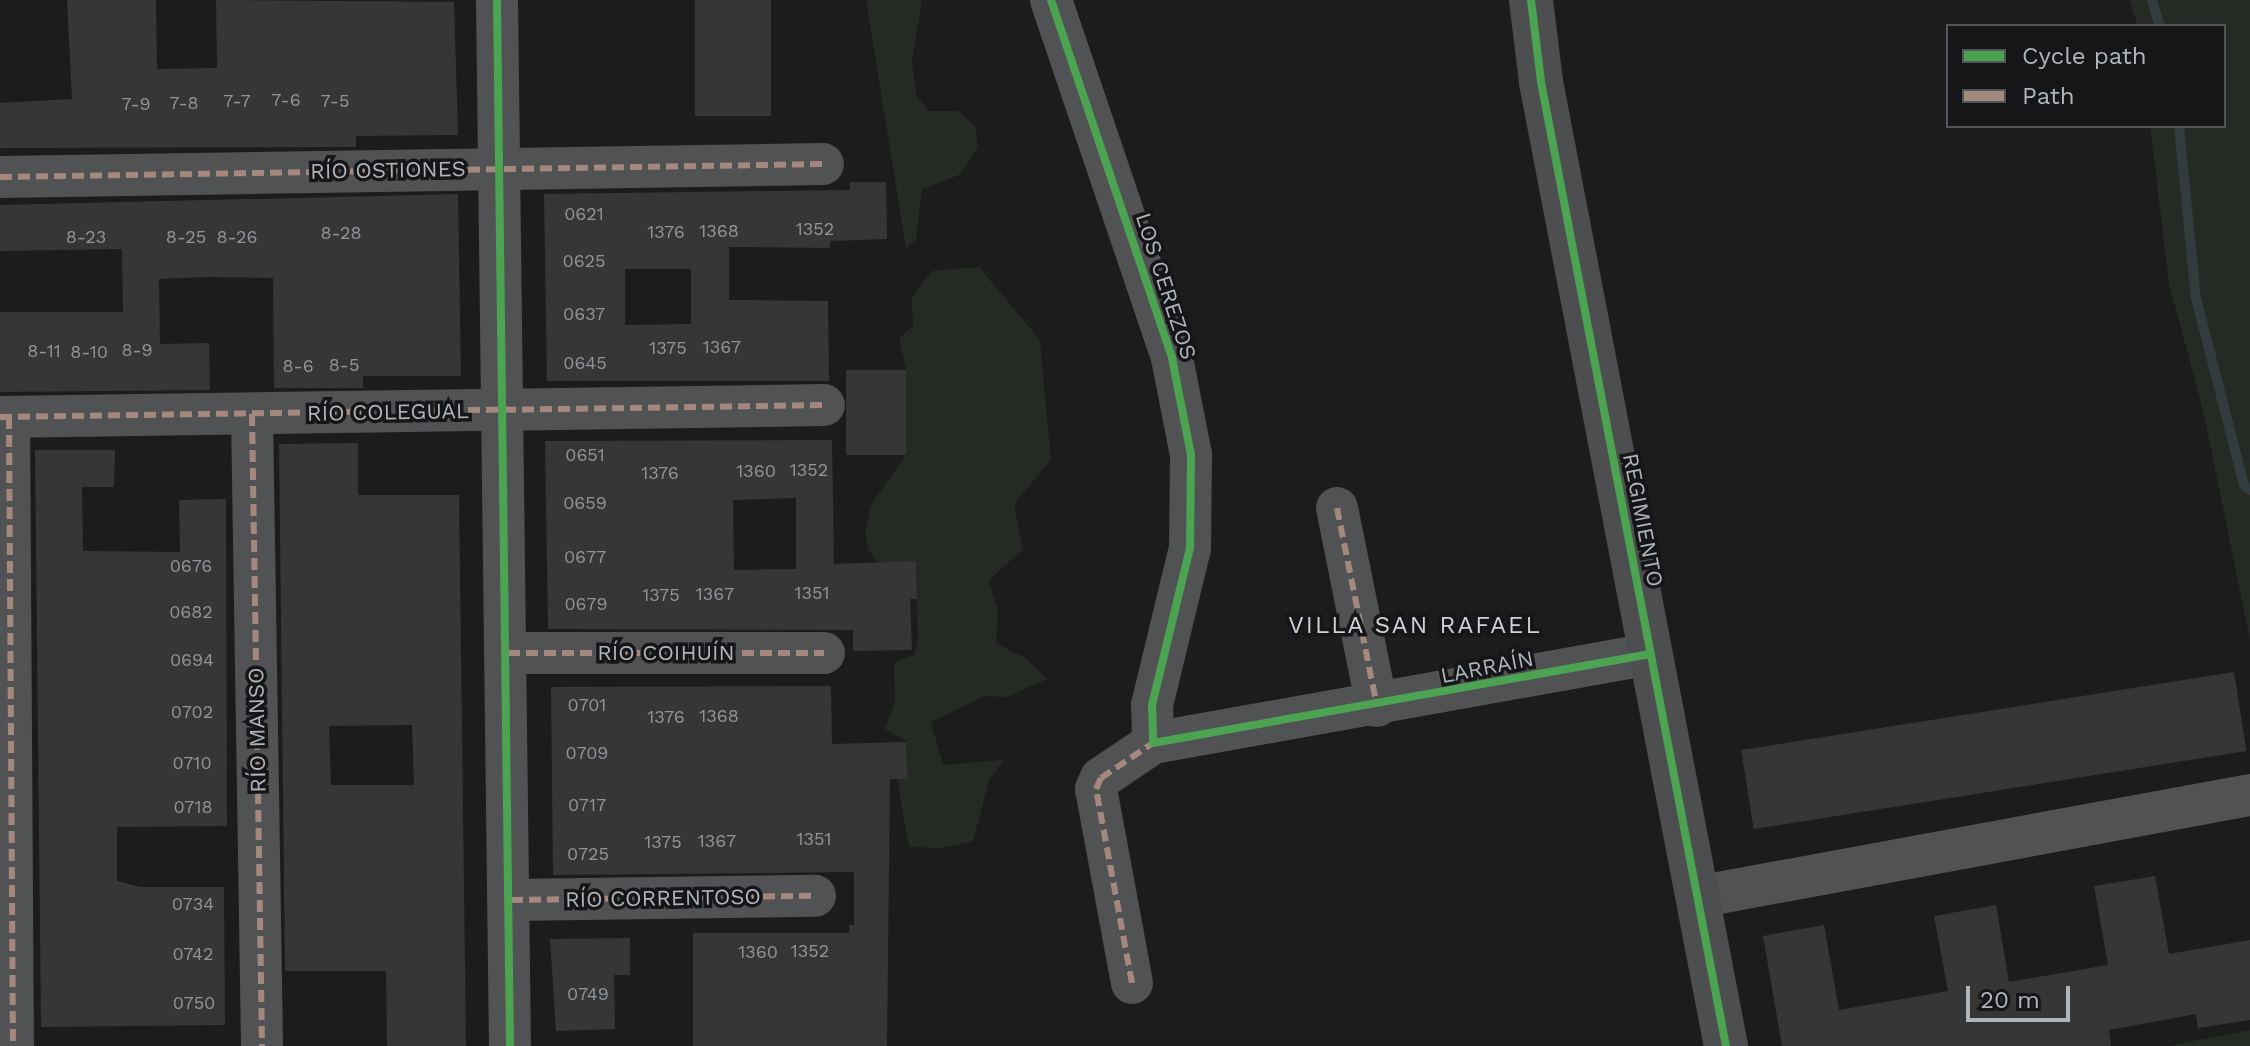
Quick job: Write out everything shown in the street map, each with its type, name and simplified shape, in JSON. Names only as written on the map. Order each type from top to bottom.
[{"type":"main road","name":"REGIMIENTO","points":[[1531,0],[1541,82],[1726,1046]]},
{"type":"street","points":[[497,0],[506,409],[510,1046]]},
{"type":"street","name":"LOS CEREZOS","points":[[1051,0],[1172,358],[1191,455],[1190,548],[1151,738]]},
{"type":"street","name":"RÍO OSTIONES","points":[[0,177],[823,164]]},
{"type":"street","name":"RÍO COLEGUAL","points":[[5,417],[824,405]]},
{"type":"street","name":"RÍO MANSO","points":[[252,414],[262,1046]]},
{"type":"street","points":[[5,417],[13,1046]]},
{"type":"street","points":[[1337,508],[1377,706]]},
{"type":"street","name":"RÍO COIHUÍN","points":[[508,653],[824,653]]},
{"type":"street","name":"LARRAÍN","points":[[1151,738],[1377,706],[1650,654]]},
{"type":"street","points":[[1132,983],[1096,789],[1101,778],[1151,738]]},
{"type":"street","points":[[1697,897],[2250,795]]},
{"type":"street","name":"RÍO CORRENTOSO","points":[[511,900],[815,896]]},
{"type":"street","points":[[512,1003],[538,1046]]},
{"type":"shaded area","points":[[866,0],[922,0],[912,61],[916,94],[928,111],[959,111],[975,126],[978,148],[959,175],[922,189],[916,240],[906,248]]},
{"type":"shaded area","points":[[2129,0],[2250,0],[2250,640],[2204,415],[2169,283],[2150,128],[2226,128],[2226,24],[2137,24]]},
{"type":"shaded area","points":[[979,267],[1040,340],[1051,460],[1014,504],[1023,549],[989,580],[998,612],[996,643],[1025,658],[1047,679],[1007,697],[984,696],[931,722],[943,765],[1004,760],[989,780],[973,841],[941,848],[909,847],[897,779],[908,778],[906,741],[885,729],[895,703],[894,663],[914,655],[918,642],[916,562],[878,562],[868,550],[865,531],[871,505],[906,455],[906,370],[899,338],[913,326],[912,297],[932,271]]},
{"type":"shaded area","points":[[2250,1030],[2250,1046],[2167,1046]]},
{"type":"building","points":[[67,0],[156,0],[157,69],[217,68],[216,0],[454,2],[458,135],[356,136],[356,147],[0,148],[0,103],[72,99]]},
{"type":"building","points":[[695,0],[771,0],[771,116],[695,116]]},
{"type":"building","points":[[850,182],[886,182],[887,239],[830,241],[830,248],[729,247],[729,300],[828,301],[829,381],[547,381],[544,194],[850,190]],"holes":[[[625,269],[691,269],[691,324],[625,325]]]},
{"type":"building","points":[[458,194],[461,376],[363,376],[363,388],[274,388],[273,278],[208,277],[159,279],[160,344],[209,343],[210,390],[0,392],[0,312],[123,312],[122,249],[0,251],[0,205]]},
{"type":"building","points":[[846,370],[906,370],[906,455],[846,455]]},
{"type":"building","points":[[832,440],[834,564],[916,561],[917,599],[910,599],[912,650],[853,651],[853,630],[548,629],[545,441]],"holes":[[[796,498],[796,569],[734,570],[733,500]]]},
{"type":"building","points":[[358,443],[358,495],[459,495],[466,1046],[387,1046],[386,971],[285,971],[279,444]],"holes":[[[412,725],[414,785],[331,785],[329,726]]]},
{"type":"building","points":[[35,450],[115,450],[114,487],[82,487],[83,551],[180,552],[179,500],[226,499],[227,826],[117,827],[117,881],[140,887],[224,887],[225,1025],[41,1027]]},
{"type":"building","points":[[2234,672],[2247,751],[1754,829],[1741,750]]},
{"type":"building","points":[[831,686],[832,744],[906,742],[908,779],[890,779],[887,1046],[693,1046],[693,933],[849,933],[849,925],[854,925],[854,872],[553,875],[551,687]]},
{"type":"building","points":[[2155,876],[2169,954],[2250,940],[2250,1020],[2198,1028],[2196,1014],[2109,1030],[2111,1046],[1782,1046],[1763,936],[1824,925],[1839,1010],[1948,991],[1934,916],[1996,905],[2009,982],[2108,965],[2094,886]]},
{"type":"building","points":[[630,938],[630,975],[614,975],[615,1029],[556,1031],[550,939]]},
{"type":"waterway","points":[[2152,0],[2159,24]]},
{"type":"waterway","points":[[2179,128],[2196,298],[2244,485],[2250,490]]},
{"type":"marked path","points":[[0,177],[823,164]]},
{"type":"marked path","points":[[0,417],[824,405]]},
{"type":"marked path","points":[[252,414],[262,1046]]},
{"type":"marked path","points":[[9,417],[13,1046]]},
{"type":"marked path","points":[[1337,508],[1377,706]]},
{"type":"marked path","points":[[508,653],[824,653]]},
{"type":"marked path","points":[[1132,983],[1096,789],[1101,778],[1153,743]]},
{"type":"marked path","points":[[511,900],[815,896]]},
{"type":"cycle path","points":[[497,0],[510,1046]]},
{"type":"cycle path","points":[[1051,0],[1172,358],[1191,455],[1190,548],[1152,705],[1153,743],[1650,654]]},
{"type":"cycle path","points":[[1531,0],[1541,82],[1726,1046]]},
{"type":"district","name":"VILLA SAN RAFAEL","points":[[1415,626]]}]
